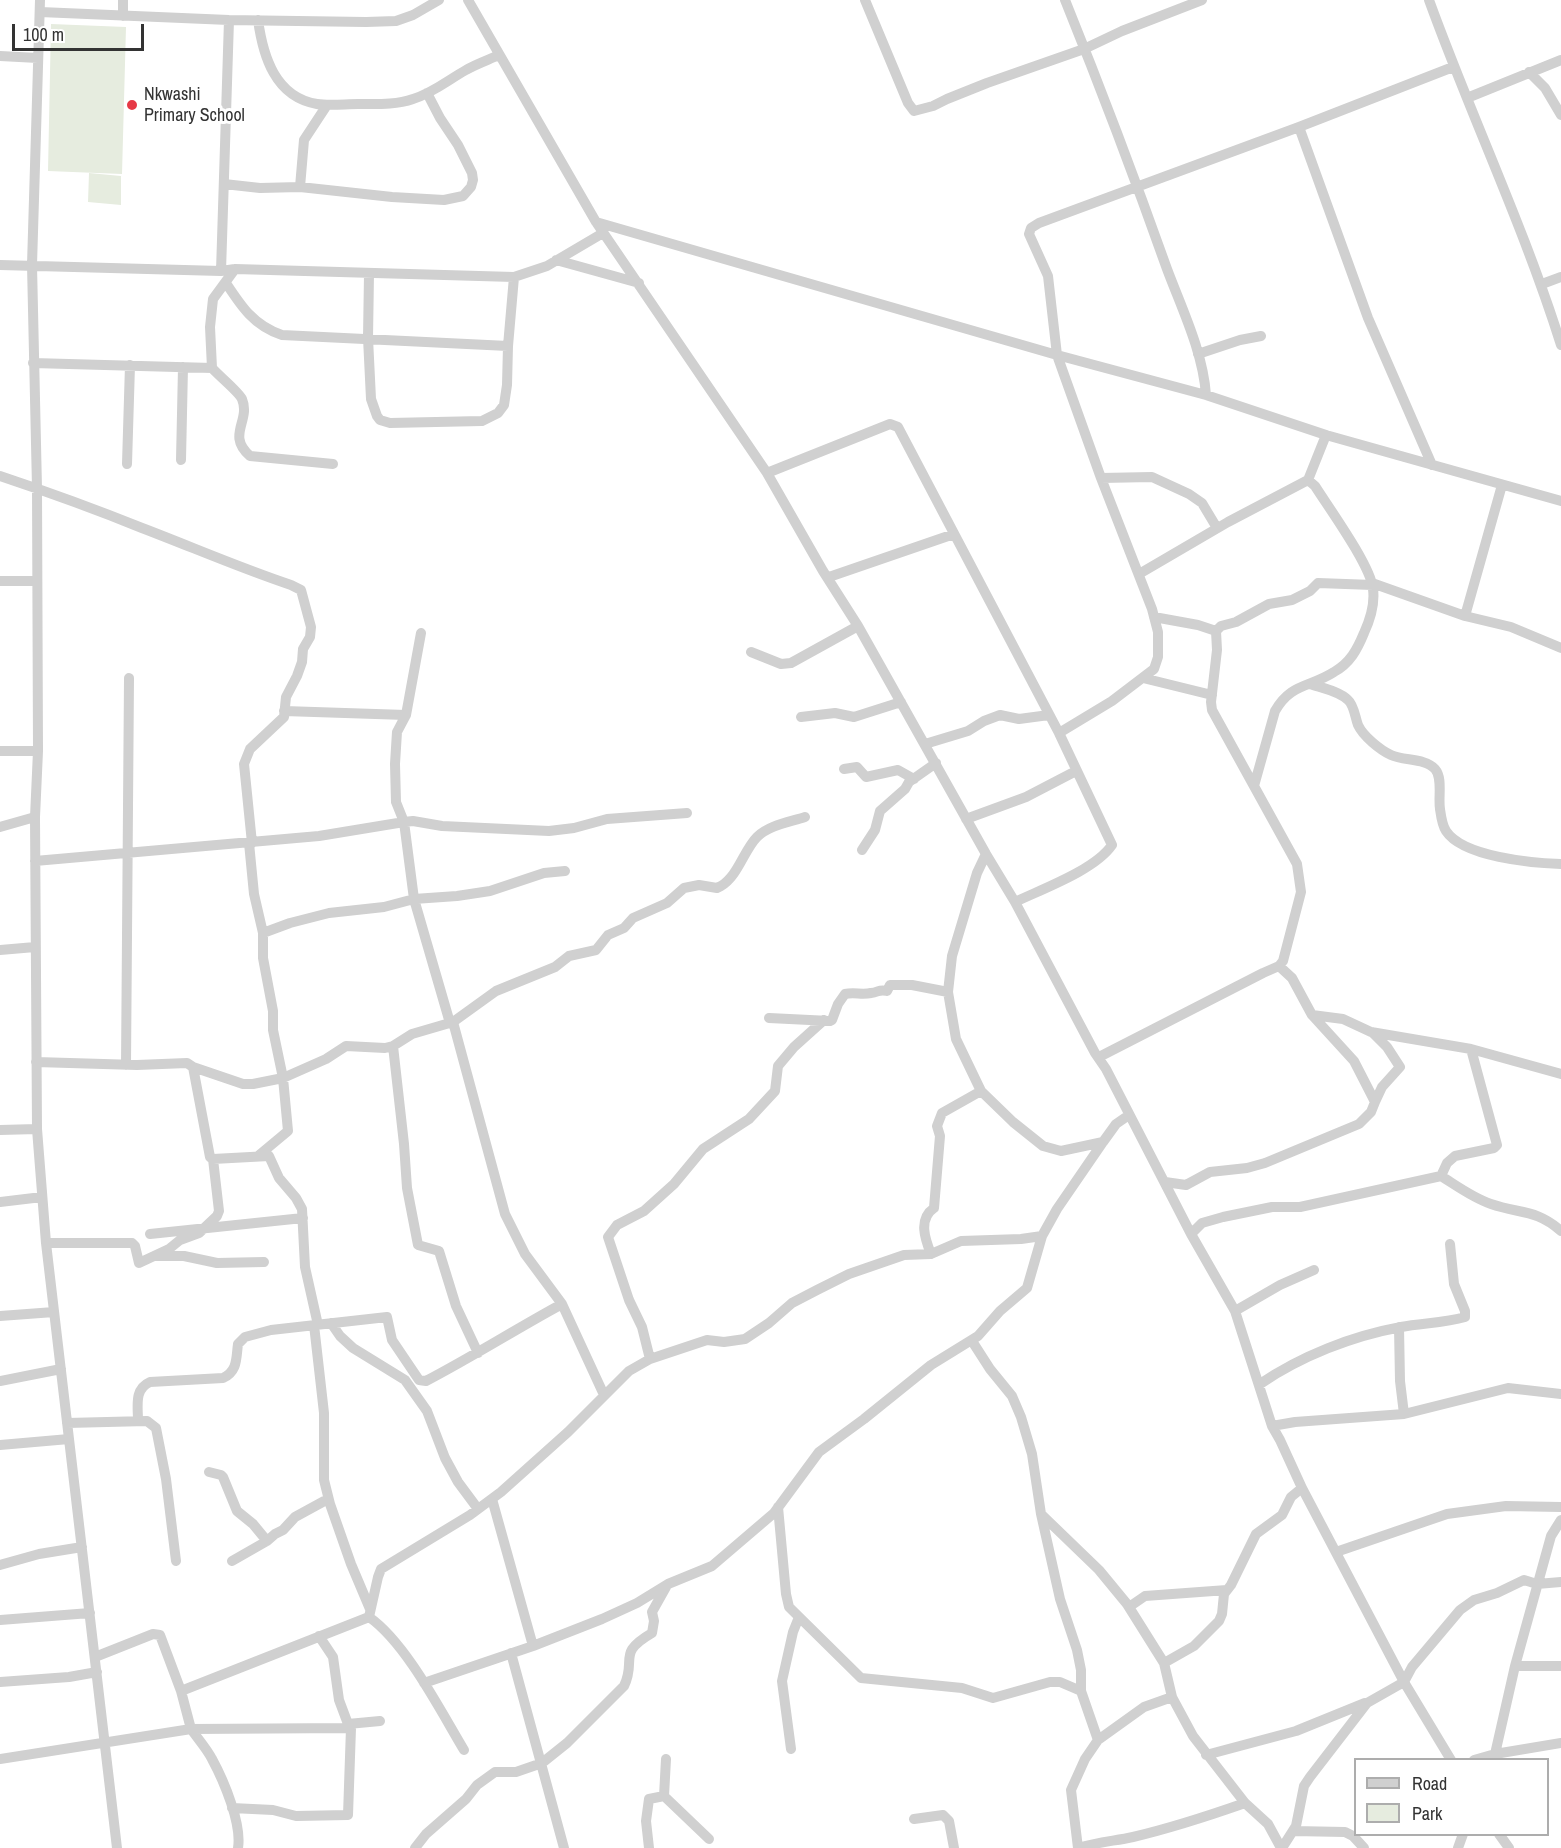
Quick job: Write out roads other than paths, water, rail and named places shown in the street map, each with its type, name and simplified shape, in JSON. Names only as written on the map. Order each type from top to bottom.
[{"type":"street","points":[[40,0],[32,265],[37,488],[38,751],[34,817],[37,1129],[46,1243],[117,1848]]},
{"type":"street","points":[[123,0],[123,16]]},
{"type":"street","points":[[40,12],[229,20],[366,22],[396,21],[413,15],[439,0]]},
{"type":"street","points":[[468,0],[596,222],[767,473],[858,626],[1015,902],[1191,1234],[1235,1311],[1272,1426],[1404,1682],[1450,1758]]},
{"type":"street","points":[[866,0],[908,103],[914,111],[933,106],[987,83],[1084,49],[1122,31],[1202,0]]},
{"type":"street","points":[[1065,0],[1138,187],[1198,354],[1205,380],[1206,395]]},
{"type":"street","points":[[1429,0],[1453,67],[1542,284],[1561,345]]},
{"type":"street","points":[[221,271],[229,20]]},
{"type":"street","points":[[258,20],[261,43],[278,80],[296,96],[327,105],[395,103],[427,93],[466,70],[500,55]]},
{"type":"street","points":[[0,56],[38,58]]},
{"type":"street","points":[[1467,98],[1561,60]]},
{"type":"street","points":[[1059,734],[1112,701],[1154,669],[1158,657],[1158,632],[1139,574],[1101,478],[1057,355],[1048,276],[1029,234],[1031,228],[1039,223],[1299,127],[1453,67]]},
{"type":"street","points":[[1529,72],[1545,88],[1561,115]]},
{"type":"street","points":[[224,184],[260,188],[300,187],[444,200],[463,196],[471,187],[472,173],[427,93]]},
{"type":"street","points":[[300,187],[304,140],[327,105]]},
{"type":"street","points":[[1299,127],[1368,318],[1432,465]]},
{"type":"street","points":[[596,222],[1057,355],[1206,395],[1326,435],[1561,501]]},
{"type":"street","points":[[0,265],[514,277],[540,269],[603,233]]},
{"type":"street","points":[[556,260],[639,283]]},
{"type":"street","points":[[235,269],[213,299],[210,327],[212,368],[240,396],[244,407],[239,441],[243,449],[250,456],[333,464]]},
{"type":"street","points":[[369,274],[368,338],[371,399],[374,411],[380,420],[390,423],[482,421],[498,413],[504,405],[507,385],[514,277]]},
{"type":"street","points":[[1542,284],[1561,277]]},
{"type":"street","points":[[226,283],[255,322],[267,330],[282,335],[508,346]]},
{"type":"street","points":[[1198,354],[1240,340],[1261,336]]},
{"type":"street","points":[[33,363],[212,368]]},
{"type":"street","points":[[127,464],[130,365]]},
{"type":"street","points":[[181,460],[183,367]]},
{"type":"street","points":[[767,473],[891,423],[894,424],[1059,734],[1112,845],[1105,854],[1088,866],[1015,902]]},
{"type":"street","points":[[1139,574],[1217,528],[1308,480],[1326,435]]},
{"type":"street","points":[[0,476],[143,528],[301,590],[311,627],[310,637],[303,649],[302,662],[286,697],[282,720],[255,744],[244,764],[254,894],[263,933],[263,958],[270,992],[273,1030],[283,1078],[288,1131],[258,1156]]},
{"type":"street","points":[[1101,478],[1152,477],[1189,494],[1202,503],[1217,528]]},
{"type":"street","points":[[1254,786],[1278,706],[1292,691],[1319,682],[1352,658],[1369,622],[1372,608],[1372,584],[1365,565],[1315,486],[1308,480]]},
{"type":"street","points":[[1465,616],[1502,485]]},
{"type":"street","points":[[829,577],[954,534]]},
{"type":"street","points":[[0,581],[37,581]]},
{"type":"street","points":[[1099,1057],[1279,966],[1283,961],[1301,891],[1301,879],[1297,864],[1212,710],[1217,650],[1216,631],[1221,626],[1236,622],[1269,604],[1292,600],[1310,591],[1318,583],[1372,584],[1465,616],[1511,627],[1561,648]]},
{"type":"street","points":[[1154,617],[1198,625],[1216,631]]},
{"type":"street","points":[[751,652],[781,664],[791,663],[858,626]]},
{"type":"street","points":[[421,633],[406,715],[397,732],[395,764],[396,802],[404,822],[414,899],[505,1214],[525,1254],[562,1304],[604,1395]]},
{"type":"street","points":[[126,1065],[129,678]]},
{"type":"street","points":[[1143,678],[1212,695]]},
{"type":"street","points":[[1310,684],[1340,694],[1350,701],[1359,727],[1376,746],[1392,755],[1429,764],[1435,769],[1438,775],[1444,829],[1457,843],[1473,851],[1535,863],[1560,862]]},
{"type":"street","points":[[801,717],[835,713],[854,717],[901,702]]},
{"type":"street","points":[[285,711],[406,715]]},
{"type":"street","points":[[925,744],[968,731],[1000,715],[1019,719],[1049,716]]},
{"type":"street","points":[[0,751],[38,751]]},
{"type":"street","points":[[862,850],[875,830],[880,811],[905,789],[909,782],[936,764]]},
{"type":"street","points":[[844,769],[857,767],[866,777],[898,770],[914,778]]},
{"type":"street","points":[[966,819],[1026,796],[1076,771]]},
{"type":"street","points":[[35,861],[128,855],[319,836],[413,821],[442,826],[549,831],[574,828],[607,819],[687,813]]},
{"type":"street","points":[[0,827],[34,817]]},
{"type":"street","points":[[36,1062],[126,1065],[187,1063],[243,1084],[283,1078],[326,1059],[346,1046],[385,1048],[393,1046],[412,1034],[451,1022],[496,991],[555,967],[569,956],[596,950],[608,935],[624,928],[633,918],[667,903],[684,888],[699,885],[717,888],[725,884],[739,867],[756,838],[765,831],[806,817]]},
{"type":"street","points":[[986,854],[977,873],[952,956],[948,992],[956,1039],[981,1091],[1013,1122],[1043,1146],[1060,1151],[1103,1142]]},
{"type":"street","points":[[263,933],[329,913],[384,907],[414,899],[490,891],[544,873],[565,871]]},
{"type":"street","points":[[0,950],[35,946]]},
{"type":"street","points":[[1279,966],[1292,978],[1312,1015],[1353,1061],[1375,1102]]},
{"type":"street","points":[[769,1018],[832,1020],[844,994],[871,993],[881,989],[886,991],[890,985],[912,985],[948,992]]},
{"type":"street","points":[[1312,1015],[1343,1019],[1371,1032],[1471,1049],[1561,1074]]},
{"type":"street","points":[[650,1359],[642,1327],[628,1300],[608,1237],[617,1226],[644,1211],[674,1184],[703,1149],[749,1119],[775,1091],[778,1066],[794,1047],[824,1020]]},
{"type":"street","points":[[1165,1182],[1185,1185],[1210,1172],[1247,1168],[1265,1163],[1359,1124],[1371,1112],[1382,1087],[1401,1067],[1388,1047],[1371,1032]]},
{"type":"street","points":[[393,1046],[404,1144],[406,1188],[418,1245],[439,1251],[456,1306],[478,1353]]},
{"type":"street","points":[[1441,1176],[1447,1163],[1455,1156],[1494,1148],[1497,1145],[1471,1049]]},
{"type":"street","points":[[46,1243],[132,1243],[139,1263],[157,1256],[180,1240],[199,1233],[217,1216],[219,1211],[213,1159],[208,1152],[193,1067]]},
{"type":"street","points":[[931,1254],[925,1237],[925,1220],[934,1208],[940,1136],[937,1126],[942,1113],[981,1091]]},
{"type":"street","points":[[424,1683],[533,1646],[637,1604],[668,1584],[712,1566],[774,1514],[819,1452],[931,1365],[972,1341],[1000,1311],[1027,1288],[1042,1236],[1103,1142],[1116,1125],[1129,1115]]},
{"type":"street","points":[[0,1130],[37,1129]]},
{"type":"street","points":[[213,1159],[269,1156],[279,1178],[302,1209],[305,1267],[316,1325],[323,1405],[323,1466],[328,1499],[370,1613],[393,1639],[424,1683],[464,1750]]},
{"type":"street","points":[[1191,1234],[1202,1223],[1222,1217],[1272,1206],[1300,1207],[1441,1176],[1489,1203],[1544,1218],[1561,1231]]},
{"type":"street","points":[[0,1202],[42,1197]]},
{"type":"street","points":[[150,1234],[303,1218]]},
{"type":"street","points":[[370,1613],[381,1569],[492,1499],[568,1432],[628,1371],[650,1359],[707,1340],[724,1342],[745,1339],[769,1323],[792,1303],[849,1274],[904,1255],[931,1254],[961,1241],[1042,1236]]},
{"type":"street","points":[[1260,1384],[1279,1370],[1338,1344],[1399,1327],[1466,1317],[1454,1284],[1450,1244]]},
{"type":"street","points":[[157,1256],[184,1256],[217,1263],[264,1262]]},
{"type":"street","points":[[1235,1311],[1280,1285],[1314,1270]]},
{"type":"street","points":[[138,1421],[139,1391],[143,1385],[150,1382],[223,1378],[231,1374],[235,1368],[238,1344],[245,1337],[271,1330],[387,1317],[392,1340],[422,1381],[426,1381],[562,1304]]},
{"type":"street","points":[[0,1316],[54,1312]]},
{"type":"street","points":[[331,1323],[340,1336],[353,1348],[405,1380],[427,1411],[445,1458],[458,1482],[478,1509]]},
{"type":"street","points":[[1399,1327],[1400,1380],[1404,1414]]},
{"type":"street","points":[[972,1341],[990,1369],[1012,1396],[1021,1417],[1032,1454],[1041,1514],[1060,1599],[1077,1650],[1081,1670],[1081,1691],[1098,1740]]},
{"type":"street","points":[[0,1382],[61,1369]]},
{"type":"street","points":[[1272,1426],[1306,1421],[1404,1414],[1508,1388],[1561,1394]]},
{"type":"street","points":[[67,1423],[147,1421],[156,1428],[166,1479],[176,1561]]},
{"type":"street","points":[[0,1445],[69,1439]]},
{"type":"street","points":[[209,1473],[221,1475],[237,1511],[253,1524],[267,1541]]},
{"type":"street","points":[[1164,1663],[1194,1646],[1219,1621],[1224,1594],[1256,1534],[1282,1515],[1291,1497],[1302,1488]]},
{"type":"street","points":[[232,1561],[283,1530],[295,1517],[328,1499]]},
{"type":"street","points":[[492,1499],[533,1646]]},
{"type":"street","points":[[778,1507],[789,1606],[861,1678],[962,1688],[993,1698],[1050,1682],[1060,1682],[1081,1691]]},
{"type":"street","points":[[1336,1552],[1447,1514],[1488,1507],[1561,1507]]},
{"type":"street","points":[[1041,1514],[1099,1570],[1129,1607],[1164,1663],[1172,1697],[1193,1736],[1245,1803],[1268,1824],[1282,1848],[1293,1832],[1304,1786],[1367,1703]]},
{"type":"street","points":[[1495,1754],[1515,1666],[1551,1536],[1561,1520]]},
{"type":"street","points":[[0,1565],[39,1554],[82,1547]]},
{"type":"street","points":[[1206,1755],[1296,1731],[1367,1703],[1404,1682],[1412,1666],[1460,1610],[1474,1600],[1497,1593],[1524,1580],[1538,1584],[1561,1582]]},
{"type":"street","points":[[415,1848],[426,1834],[466,1799],[477,1785],[495,1772],[516,1772],[542,1763],[567,1743],[624,1686],[628,1678],[630,1651],[637,1642],[652,1633],[654,1621],[652,1612],[668,1584]]},
{"type":"street","points":[[1129,1607],[1145,1596],[1227,1590]]},
{"type":"street","points":[[0,1620],[90,1613]]},
{"type":"street","points":[[181,1691],[319,1636],[370,1613]]},
{"type":"street","points":[[791,1749],[782,1681],[793,1632],[799,1617]]},
{"type":"street","points":[[95,1657],[153,1634],[160,1635],[181,1691],[191,1729],[212,1758],[232,1808],[239,1839],[238,1848]]},
{"type":"street","points":[[319,1636],[333,1657],[339,1700],[348,1724],[380,1721]]},
{"type":"street","points":[[511,1653],[564,1848]]},
{"type":"street","points":[[1515,1666],[1561,1666]]},
{"type":"street","points":[[0,1682],[69,1677],[97,1672]]},
{"type":"street","points":[[1172,1697],[1144,1707],[1098,1740],[1085,1759],[1072,1782],[1071,1790],[1079,1848],[1094,1843],[1133,1843],[1245,1803]]},
{"type":"street","points":[[0,1759],[191,1729],[351,1728],[348,1815],[296,1816],[273,1810],[232,1808]]},
{"type":"street","points":[[1481,1758],[1561,1743]]},
{"type":"street","points":[[666,1759],[664,1796],[709,1839]]},
{"type":"street","points":[[649,1848],[646,1821],[649,1799],[664,1796]]},
{"type":"street","points":[[914,1819],[943,1815],[949,1821],[954,1848]]},
{"type":"street","points":[[1293,1832],[1346,1832],[1364,1848]]},
{"type":"place","name":"Nkwashi Primary School","points":[[132,105]]}]
